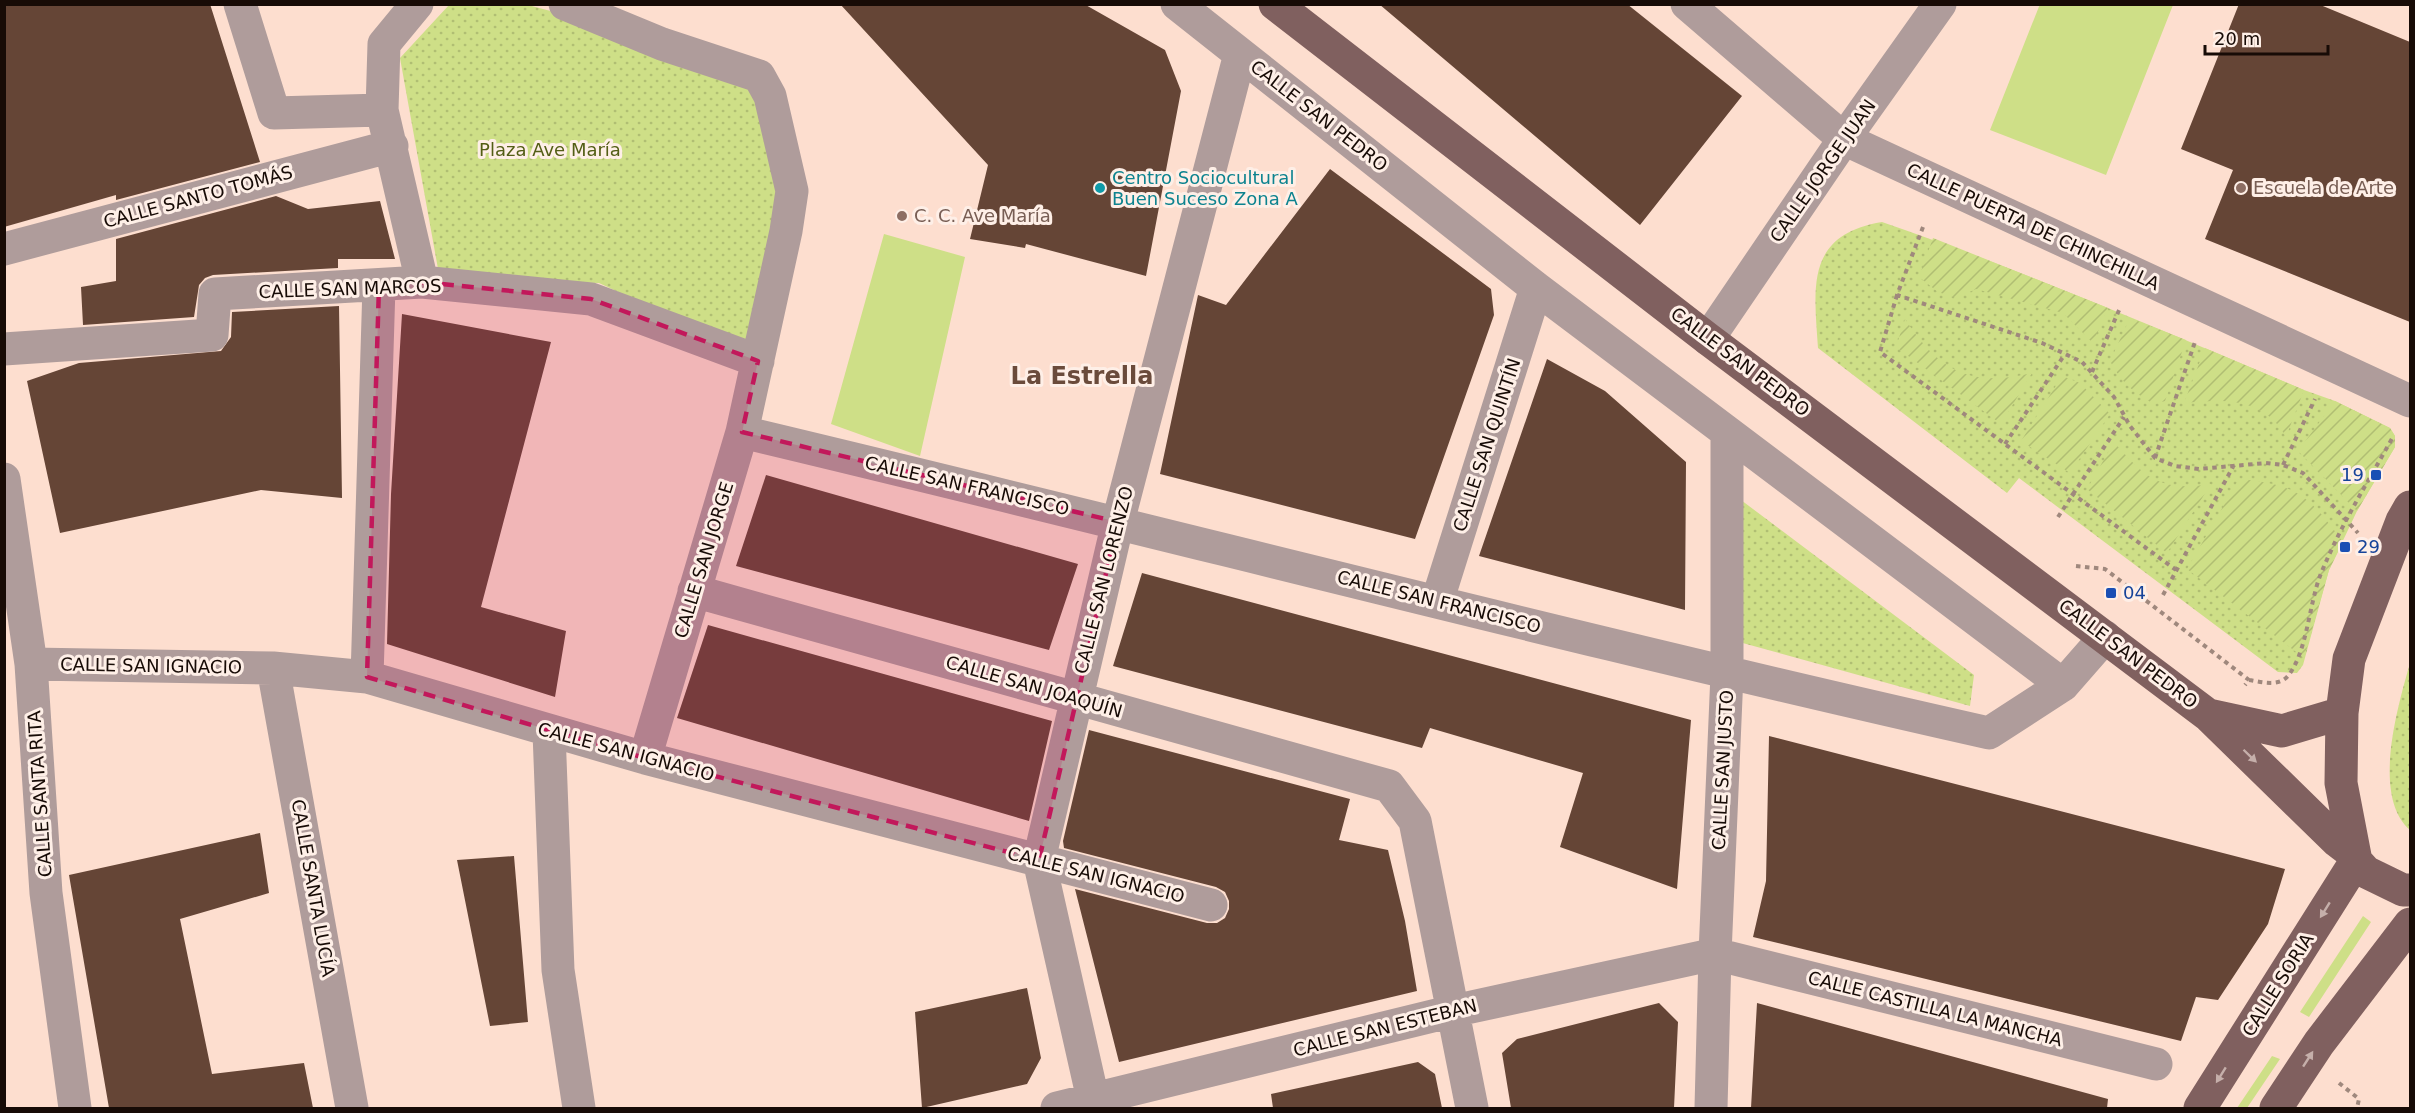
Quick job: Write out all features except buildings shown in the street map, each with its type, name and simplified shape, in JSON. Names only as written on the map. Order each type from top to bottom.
[{"type":"main road","name":"CALLE SAN PEDRO","points":[[1275,4],[1307,17],[1708,339],[2208,715],[2358,862]]},
{"type":"main road","points":[[2276,1108],[2319,1043],[2409,930],[2358,862],[2341,783],[2342,713],[2349,659],[2402,521],[2410,507]]},
{"type":"main road","name":"CALLE SAN PEDRO","points":[[2208,715],[2282,731],[2342,713]]},
{"type":"main road","points":[[2358,862],[2403,890],[2410,890]]},
{"type":"main road","name":"CALLE SORIA","points":[[2200,1108],[2358,862]]},
{"type":"street","points":[[240,4],[274,113],[382,110]]},
{"type":"street","points":[[417,4],[384,44],[382,110],[422,282]]},
{"type":"street","points":[[565,4],[662,44],[759,76],[770,96],[792,191],[786,231],[758,361]]},
{"type":"street","name":"CALLE SAN PEDRO","points":[[1177,4],[1536,288],[2063,685]]},
{"type":"street","name":"CALLE PUERTA DE CHINCHILLA","points":[[1687,4],[1844,139],[2404,414]]},
{"type":"street","name":"CALLE JORGE JUAN","points":[[1708,339],[1844,139],[1940,4]]},
{"type":"street","name":"CALLE SAN LORENZO","points":[[1094,1104],[1038,860],[1118,522],[1240,54]]},
{"type":"street","name":"CALLE SANTO TOMÁS","points":[[4,249],[392,146]]},
{"type":"street","name":"CALLE SAN MARCOS","points":[[4,349],[212,335],[215,294],[422,282],[591,298],[758,361]]},
{"type":"street","points":[[367,677],[379,286]]},
{"type":"street","name":"CALLE SAN QUINTÍN","points":[[1437,602],[1536,288]]},
{"type":"street","name":"CALLE SAN JORGE","points":[[645,758],[742,432],[758,361]]},
{"type":"street","name":"CALLE SAN FRANCISCO","points":[[742,432],[1118,522],[1727,674],[1989,733],[2063,685],[2105,637]]},
{"type":"street","name":"CALLE SAN JUSTO","points":[[1711,1108],[1714,954],[1727,674],[1727,432]]},
{"type":"street","name":"CALLE SANTA RITA","points":[[4,479],[31,664],[46,893],[75,1108]]},
{"type":"street","name":"CALLE SAN JOAQUÍN","points":[[694,591],[1389,786],[1415,821],[1453,1011]]},
{"type":"street","name":"CALLE SAN IGNACIO","points":[[31,664],[273,668],[367,677],[549,732],[645,758],[1211,905]]},
{"type":"street","name":"CALLE SANTA LUCÍA","points":[[273,668],[352,1108]]},
{"type":"street","points":[[549,732],[558,970],[579,1108]]},
{"type":"street","name":"CALLE SAN ESTEBAN","points":[[1058,1108],[1094,1104],[1453,1011],[1714,954]]},
{"type":"street","name":"CALLE CASTILLA LA MANCHA","points":[[1714,954],[2156,1064]]},
{"type":"street","points":[[1453,1011],[1472,1108]]},
{"type":"path","points":[[1923,227],[1897,295],[1880,352],[2176,570]]},
{"type":"path","points":[[1897,295],[2042,343],[2082,362],[2114,397],[2124,417],[2155,458],[2175,466],[2199,469],[2266,463],[2283,465],[2303,473],[2358,533]]},
{"type":"path","points":[[2092,372],[2120,308]]},
{"type":"path","points":[[2155,458],[2196,338]]},
{"type":"path","points":[[2005,444],[2065,354]]},
{"type":"path","points":[[2283,465],[2320,390]]},
{"type":"path","points":[[2249,680],[2271,684],[2286,678],[2296,663],[2319,579],[2346,519],[2404,414]]},
{"type":"path","points":[[2058,517],[2124,417]]},
{"type":"path","points":[[2163,595],[2234,465]]},
{"type":"path","points":[[2357,1108],[2359,1099]]},
{"type":"highlighted area","points":[[422,282],[591,299],[758,361],[742,432],[1118,522],[1039,860],[645,758],[367,677],[379,286]]},
{"type":"green space","points":[[2040,4],[2173,5],[2106,175],[1990,130]]},
{"type":"green space","name":"Plaza Ave María","points":[[449,5],[528,5],[573,17],[761,90],[783,205],[755,356],[599,283],[440,280],[400,58]]},
{"type":"green space","points":[[1882,222],[2094,302],[2335,401],[2390,428],[2395,436],[2395,447],[2357,511],[2329,570],[2303,665],[2297,673],[2278,672],[2019,478],[2007,493],[1818,348],[1816,285],[1827,251],[1839,239],[1857,229]]},
{"type":"green space","points":[[884,234],[965,257],[920,456],[831,424]]},
{"type":"green space","points":[[1933,238],[2108,308],[2093,343],[2063,313],[1976,289],[1956,298],[1938,292],[1919,277]]},
{"type":"green space","points":[[2130,318],[2186,340],[2165,401],[2154,404],[2140,396],[2123,381],[2110,361]]},
{"type":"green space","points":[[1905,319],[1930,351],[1958,371],[1991,378],[2032,373],[2001,424],[1896,347]]},
{"type":"green space","points":[[2205,348],[2304,390],[2286,437],[2277,424],[2255,408],[2228,401],[2184,403]]},
{"type":"green space","points":[[2062,376],[2080,383],[2110,414],[2070,473],[2021,441]]},
{"type":"green space","points":[[2335,401],[2390,428],[2395,436],[2395,447],[2357,511],[2298,451]]},
{"type":"green space","points":[[2114,442],[2136,465],[2156,480],[2179,486],[2211,484],[2167,553],[2087,489]]},
{"type":"green space","points":[[2239,479],[2276,485],[2300,495],[2311,503],[2343,542],[2329,570],[2304,658],[2187,569]]},
{"type":"green space","points":[[1737,497],[1974,675],[1970,706],[1739,642]]},
{"type":"green space","points":[[2410,663],[2410,830],[2398,815],[2392,796],[2390,774],[2394,726]]},
{"type":"green space","points":[[2363,916],[2371,922],[2309,1017],[2300,1012]]},
{"type":"green space","points":[[2272,1056],[2280,1059],[2247,1108],[2237,1108]]},
{"type":"place","name":"Centro Sociocultural Buen Suceso Zona A","points":[[1100,188]]},
{"type":"place","name":"Escuela de Arte","points":[[2241,188]]},
{"type":"place","name":"C. C. Ave María","points":[[902,216]]},
{"type":"place","name":"19","points":[[2376,475]]},
{"type":"place","name":"29","points":[[2345,547]]},
{"type":"place","name":"04","points":[[2111,593]]},
{"type":"district","name":"La Estrella","points":[[1082,376]]}]
